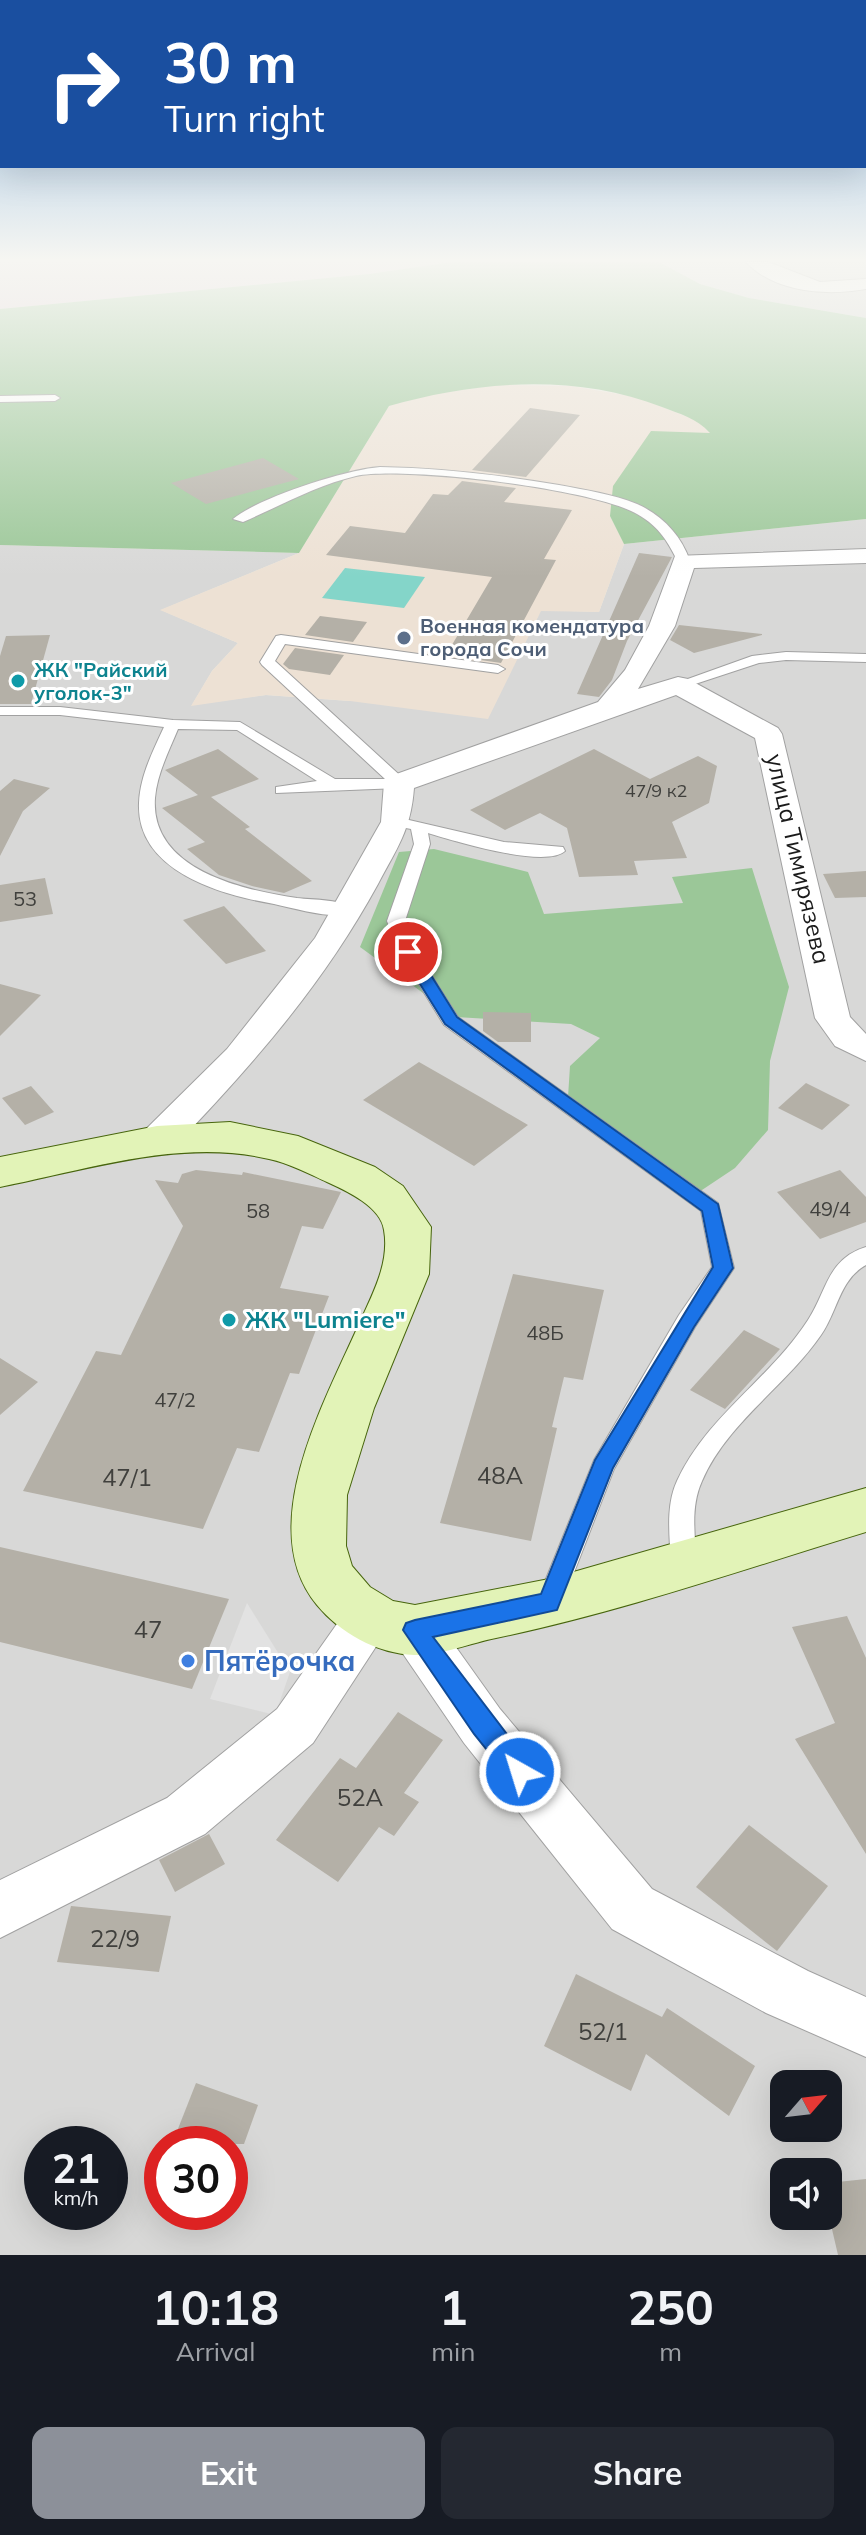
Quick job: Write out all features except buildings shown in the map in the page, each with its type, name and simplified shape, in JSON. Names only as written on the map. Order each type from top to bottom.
[{"type":"street","points":[[608,708],[643,661],[662,626],[684,561],[866,556]]},
{"type":"street","points":[[157,1141],[240,1057],[330,941],[347,910],[407,823],[399,783],[678,685]]},
{"type":"street","name":"улица Тимирязева","points":[[678,685],[759,728],[771,740],[833,1018],[848,1038],[866,1050]]},
{"type":"street","points":[[0,1172],[157,1141],[230,1137],[282,1146],[359,1178],[387,1197],[408,1227],[405,1274],[348,1408],[320,1495],[318,1546],[327,1577],[392,1625],[482,1726],[632,1909],[787,1992],[866,2027]]},
{"type":"street","points":[[0,1910],[186,1816],[295,1726],[392,1625],[549,1603],[866,1510]]},
{"type":"lane","points":[[0,399],[55,398]]},
{"type":"lane","points":[[239,519],[357,472],[406,469],[608,497],[657,522],[679,542],[684,561]]},
{"type":"lane","points":[[399,783],[267,662],[281,639],[498,669]]},
{"type":"lane","points":[[678,685],[757,659],[786,656],[866,658]]},
{"type":"lane","points":[[0,711],[60,711],[173,724],[240,726],[332,784]]},
{"type":"lane","points":[[173,724],[152,775],[147,812],[159,844],[193,875],[247,896],[347,910]]},
{"type":"lane","points":[[282,790],[332,784],[399,783]]},
{"type":"lane","points":[[407,823],[476,844],[526,851],[557,851]]},
{"type":"lane","points":[[407,823],[422,844],[396,921],[408,952],[451,1021],[711,1208],[723,1268],[687,1321],[603,1467],[549,1603]]},
{"type":"lane","points":[[684,1565],[682,1506],[703,1453],[815,1327],[836,1275],[847,1264],[866,1255]]},
{"type":"shaded area","points":[[500,385],[571,386],[636,397],[698,421],[711,434],[610,516],[624,544],[599,612],[541,611],[488,719],[350,701],[266,695],[191,706],[212,671],[238,643],[160,610],[299,553],[389,406],[433,394]]},
{"type":"shaded area","points":[[866,519],[866,2255],[0,2255],[0,545],[299,553],[161,610],[238,643],[212,671],[192,705],[266,695],[350,701],[541,610],[599,612],[624,544]]},
{"type":"shaded area","points":[[345,568],[425,577],[404,608],[322,598]]},
{"type":"shaded area","points":[[247,1603],[290,1672],[275,1715],[210,1699]]},
{"type":"green space","points":[[0,367],[866,367],[866,519],[624,544],[610,516],[613,486],[651,431],[710,433],[688,417],[629,396],[595,389],[526,384],[456,391],[389,406],[299,553],[0,545]]},
{"type":"green space","points":[[434,849],[528,872],[544,914],[683,903],[672,877],[752,868],[789,987],[770,1061],[768,1130],[735,1168],[687,1200],[568,1097],[570,1066],[600,1038],[571,1024],[456,1017],[360,947],[399,852]]},
{"type":"place","name":"Военная комендатура города Сочи","points":[[404,638]]},
{"type":"place","name":"ЖК \"Райский уголок-3\"","points":[[18,681]]},
{"type":"place","name":"ЖК \"Lumiere\"","points":[[229,1320]]},
{"type":"place","name":"Пятёрочка","points":[[188,1661]]},
{"type":"route","points":[[408,952],[451,1021],[711,1208],[723,1268],[687,1321],[603,1467],[549,1603],[415,1630],[482,1726],[520,1772]]}]
